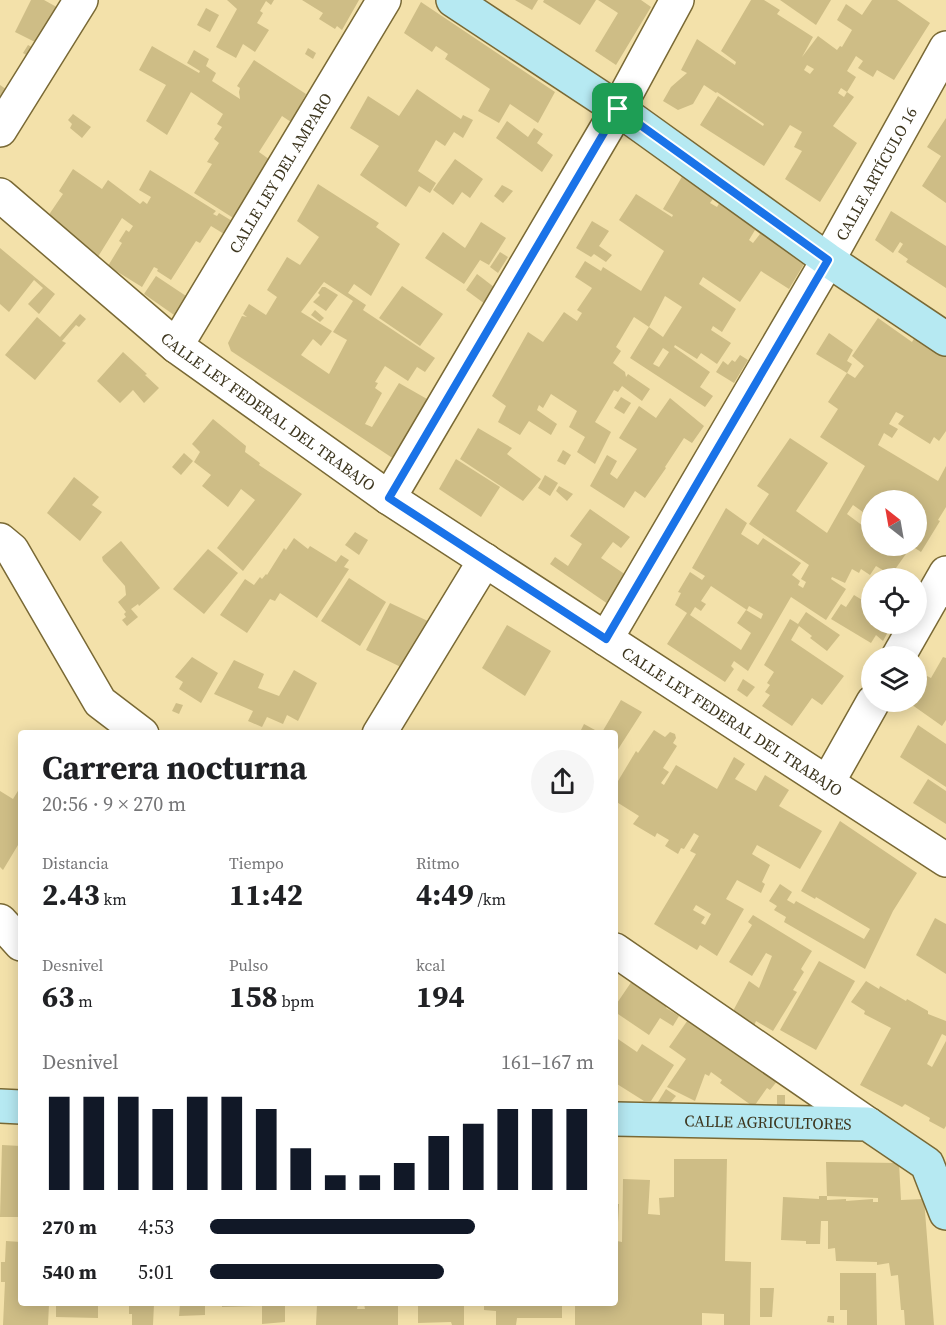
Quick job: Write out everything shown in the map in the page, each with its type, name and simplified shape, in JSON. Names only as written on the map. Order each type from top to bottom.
[{"type":"street","points":[[0,130],[81,0]]},
{"type":"street","name":"CALLE LEY DEL AMPARO","points":[[176,346],[384,0]]},
{"type":"street","points":[[453,0],[618,109],[828,260],[946,339]]},
{"type":"street","points":[[389,498],[618,109],[677,0]]},
{"type":"street","name":"CALLE ARTÍCULO 16","points":[[606,639],[828,260],[946,48]]},
{"type":"street","name":"CALLE LEY FEDERAL DEL TRABAJO","points":[[0,195],[176,346],[389,498],[946,860]]},
{"type":"street","points":[[0,540],[12,550],[100,702],[137,730]]},
{"type":"street","points":[[382,730],[485,560]]},
{"type":"street","points":[[904,646],[946,573]]},
{"type":"street","points":[[828,782],[867,712]]},
{"type":"street","points":[[0,921],[18,941]]},
{"type":"street","points":[[618,952],[868,1124]]},
{"type":"street","points":[[0,1106],[18,1107]]},
{"type":"street","name":"CALLE AGRICULTORES","points":[[618,1119],[868,1124],[927,1164],[946,1213]]},
{"type":"building","points":[[31,0],[44,0],[62,10],[43,46],[15,32]]},
{"type":"building","points":[[227,0],[274,0],[271,5],[266,1],[260,11],[263,13],[257,23],[269,30],[255,52],[243,44],[236,58],[216,47],[237,9]]},
{"type":"building","points":[[302,0],[359,0],[342,30],[337,26],[335,29],[319,19],[323,13]]},
{"type":"building","points":[[515,0],[538,0],[532,10]]},
{"type":"building","points":[[544,0],[596,0],[580,25],[543,2]]},
{"type":"building","points":[[598,0],[641,0],[651,7],[616,65],[595,51],[618,13]]},
{"type":"building","points":[[751,0],[764,0],[780,10],[777,14],[813,37],[802,57],[818,36],[837,50],[840,46],[842,47],[852,30],[837,20],[846,4],[862,15],[872,0],[897,0],[930,23],[894,80],[877,70],[873,77],[858,68],[863,61],[856,56],[847,71],[856,77],[847,92],[854,97],[833,126],[857,143],[820,202],[785,179],[802,151],[794,147],[802,132],[790,125],[764,166],[700,125],[718,96],[763,126],[764,124],[717,92],[704,85],[693,104],[678,110],[663,101],[671,87],[687,73],[681,70],[697,39],[735,65],[736,62],[721,51]],"holes":[[[807,65],[814,69],[810,74],[804,70]],[[841,88],[847,92],[844,97],[838,93]]]},
{"type":"building","points":[[780,0],[831,0],[816,25]]},
{"type":"building","points":[[421,2],[555,92],[538,123],[510,104],[499,123],[478,111],[490,89],[445,59],[448,54],[436,46],[432,52],[404,33]]},
{"type":"building","points":[[206,8],[219,15],[210,32],[197,25]]},
{"type":"building","points":[[28,45],[37,50],[31,58],[23,53]]},
{"type":"building","points":[[152,46],[199,73],[200,71],[187,63],[194,50],[209,59],[206,66],[216,73],[212,81],[240,99],[240,88],[237,86],[254,60],[306,94],[291,122],[282,116],[259,152],[273,162],[238,221],[194,193],[212,164],[207,162],[219,143],[214,139],[222,127],[217,124],[223,114],[191,92],[167,135],[146,121],[166,85],[139,70]]},
{"type":"building","points":[[308,48],[316,53],[313,59],[305,54]]},
{"type":"building","points":[[0,85],[10,92],[0,107]]},
{"type":"building","points":[[417,89],[461,119],[463,115],[473,120],[463,138],[454,132],[445,146],[436,140],[418,171],[436,183],[430,193],[419,186],[406,207],[360,175],[379,146],[350,128],[368,96],[399,116]]},
{"type":"building","points":[[73,114],[91,127],[82,138],[70,128],[72,124],[68,120]]},
{"type":"building","points":[[946,118],[946,203],[922,186],[941,156],[927,147]]},
{"type":"building","points":[[507,121],[528,137],[534,128],[543,134],[537,143],[553,155],[542,172],[496,138]]},
{"type":"building","points":[[455,159],[483,179],[470,198],[462,192],[453,205],[433,190]]},
{"type":"building","points":[[73,169],[102,189],[108,180],[140,204],[143,201],[147,204],[151,197],[139,190],[150,170],[216,211],[213,214],[217,216],[219,213],[237,224],[229,237],[211,226],[200,243],[196,241],[171,280],[154,267],[142,287],[108,266],[122,243],[119,241],[126,230],[129,232],[133,226],[122,218],[96,260],[44,222],[63,194],[59,191]]},
{"type":"building","points":[[683,175],[715,196],[710,203],[717,207],[721,200],[807,259],[789,289],[761,271],[740,302],[703,277],[699,284],[736,309],[722,332],[713,326],[711,330],[731,343],[717,364],[701,353],[697,359],[675,345],[674,347],[710,372],[700,387],[713,396],[705,407],[630,358],[649,327],[634,317],[616,347],[621,351],[613,363],[625,372],[626,377],[628,374],[650,389],[642,401],[622,386],[618,392],[614,390],[595,422],[611,432],[595,464],[577,452],[585,437],[569,427],[577,411],[551,394],[543,408],[539,405],[537,410],[557,424],[551,435],[529,421],[520,435],[498,422],[506,406],[492,396],[528,332],[543,342],[564,312],[577,321],[582,313],[577,310],[592,288],[575,277],[585,261],[601,271],[603,267],[641,291],[664,251],[619,220],[636,194],[672,217],[673,215],[663,209]],"holes":[[[755,230],[760,234],[753,243],[749,240]],[[665,296],[682,307],[663,337],[649,327]],[[663,348],[669,352],[659,367],[653,364]]]},
{"type":"building","points":[[318,184],[379,223],[376,227],[400,244],[371,296],[354,284],[348,293],[366,305],[363,310],[435,358],[425,372],[417,367],[408,381],[385,366],[375,382],[378,383],[375,388],[382,393],[365,424],[372,427],[399,383],[427,399],[410,429],[412,430],[397,461],[231,351],[228,343],[242,316],[247,317],[243,314],[249,304],[266,315],[277,297],[267,290],[287,257],[300,265],[319,237],[297,221]],"holes":[[[324,282],[353,301],[333,332],[347,340],[329,374],[301,355],[313,339],[321,346],[332,331],[301,312]]]},
{"type":"building","points":[[502,185],[513,191],[503,203],[494,196]]},
{"type":"building","points":[[891,211],[946,246],[946,288],[906,262],[908,259],[898,252],[903,244],[900,242],[893,253],[875,240]]},
{"type":"building","points":[[592,221],[609,231],[599,246],[612,255],[606,262],[594,254],[591,257],[576,248]]},
{"type":"building","points":[[481,222],[506,238],[489,265],[480,260],[464,284],[425,258],[443,232],[465,248]]},
{"type":"building","points":[[0,248],[55,294],[39,314],[28,304],[43,288],[34,280],[9,312],[0,304]]},
{"type":"building","points":[[500,252],[508,257],[498,273],[490,267]]},
{"type":"building","points":[[477,274],[494,287],[485,304],[466,290]]},
{"type":"building","points":[[156,276],[189,298],[177,317],[144,294]]},
{"type":"building","points":[[402,286],[443,314],[420,346],[379,318]]},
{"type":"building","points":[[322,287],[338,295],[326,311],[313,302],[320,295],[318,293]]},
{"type":"building","points":[[315,310],[324,318],[320,322],[311,315]]},
{"type":"building","points":[[80,314],[86,319],[79,327],[76,325],[62,341],[66,343],[35,380],[5,355],[37,317],[60,337]]},
{"type":"building","points":[[878,318],[912,342],[915,337],[946,356],[946,431],[939,441],[934,437],[930,444],[898,424],[904,416],[896,412],[889,424],[898,429],[892,438],[884,433],[878,445],[938,481],[946,466],[946,507],[938,520],[940,521],[927,542],[927,490],[861,490],[861,511],[853,505],[847,514],[861,524],[861,556],[904,556],[896,568],[876,566],[875,568],[861,568],[859,573],[852,569],[845,583],[832,577],[831,579],[846,589],[826,620],[791,597],[748,671],[734,661],[731,666],[734,669],[725,682],[667,644],[687,613],[675,605],[681,593],[678,592],[690,572],[702,580],[705,576],[692,568],[726,508],[747,523],[741,534],[758,545],[763,538],[801,563],[792,575],[800,581],[798,585],[803,588],[806,582],[801,579],[809,565],[749,524],[769,494],[757,486],[790,438],[828,463],[796,511],[827,533],[865,466],[820,437],[838,409],[828,402],[847,373],[855,378],[864,366],[852,356]],"holes":[[[711,586],[747,610],[749,606],[763,614],[761,619],[746,610],[737,623],[751,633],[741,650],[690,615],[695,607],[701,611],[706,604],[701,601]]]},
{"type":"building","points":[[829,333],[853,350],[847,361],[852,364],[847,373],[816,354]]},
{"type":"building","points":[[123,352],[159,388],[144,403],[133,390],[120,403],[97,381]]},
{"type":"building","points":[[740,355],[748,360],[734,383],[716,372],[723,361],[728,365],[732,360],[735,362]]},
{"type":"building","points":[[621,397],[631,403],[624,414],[614,408]]},
{"type":"building","points":[[670,398],[704,426],[692,443],[684,438],[645,498],[635,491],[624,508],[590,486],[607,455],[617,461],[610,474],[617,479],[637,449],[619,438],[639,406],[656,418]]},
{"type":"building","points":[[213,419],[246,446],[245,452],[260,463],[259,465],[302,494],[243,571],[217,548],[255,500],[241,489],[228,507],[202,486],[211,475],[194,462],[200,452],[192,444]]},
{"type":"building","points":[[478,428],[512,448],[507,454],[541,479],[523,501],[460,459]]},
{"type":"building","points":[[563,450],[571,455],[565,465],[557,461]]},
{"type":"building","points":[[184,453],[193,461],[181,475],[172,467]]},
{"type":"building","points":[[456,459],[500,487],[481,517],[439,489]]},
{"type":"building","points":[[545,475],[558,483],[550,496],[538,488]]},
{"type":"building","points":[[74,477],[99,497],[92,505],[102,512],[80,541],[47,513]]},
{"type":"building","points":[[559,486],[573,494],[567,501],[556,491]]},
{"type":"building","points":[[590,509],[630,537],[621,548],[613,542],[601,558],[626,575],[608,604],[550,564],[555,557],[568,566],[582,544],[570,536]]},
{"type":"building","points":[[355,532],[368,540],[359,555],[345,545]]},
{"type":"building","points":[[294,538],[308,549],[310,546],[336,562],[341,555],[349,560],[344,567],[349,569],[317,618],[280,593],[275,601],[270,599],[247,633],[220,615],[245,579],[254,585],[260,577],[262,579],[267,575],[284,548],[286,550]]},
{"type":"building","points":[[121,541],[160,588],[139,606],[138,604],[131,609],[138,617],[127,626],[122,620],[126,617],[124,614],[126,612],[118,602],[126,595],[125,586],[102,557]]},
{"type":"building","points":[[208,549],[238,573],[204,614],[173,589]]},
{"type":"building","points":[[349,578],[386,602],[360,646],[321,621]]},
{"type":"building","points":[[854,595],[861,599],[861,634],[887,634],[883,641],[876,635],[871,643],[831,619],[841,604],[846,607]]},
{"type":"building","points":[[390,603],[434,624],[411,672],[366,650]]},
{"type":"building","points":[[806,612],[840,635],[827,651],[799,626],[791,640],[844,676],[822,705],[812,698],[792,726],[762,706],[770,695],[765,692],[770,685],[767,683],[774,672],[764,665],[790,619],[798,624]]},
{"type":"building","points":[[507,625],[551,651],[525,696],[482,668]]},
{"type":"building","points":[[192,657],[218,673],[201,703],[179,689],[183,682],[175,677]]},
{"type":"building","points":[[943,657],[946,658],[946,720],[942,726],[922,712],[927,712],[927,676],[931,678]]},
{"type":"building","points":[[234,660],[264,674],[258,688],[279,696],[294,670],[317,683],[298,721],[287,715],[283,724],[267,717],[262,727],[248,721],[253,711],[214,694]]},
{"type":"building","points":[[743,679],[755,687],[747,697],[737,690]]},
{"type":"building","points":[[621,700],[642,712],[618,749],[618,730],[603,730]]},
{"type":"building","points":[[176,703],[183,705],[179,714],[172,711]]},
{"type":"building","points":[[584,724],[595,730],[581,730]]},
{"type":"building","points":[[918,725],[946,744],[946,787],[900,757]]},
{"type":"building","points":[[654,730],[665,737],[670,732],[675,734],[676,738],[673,743],[677,746],[663,768],[669,772],[661,783],[664,785],[676,765],[717,789],[734,757],[745,764],[735,779],[756,791],[765,775],[789,790],[779,806],[822,831],[800,869],[757,845],[752,854],[770,865],[762,882],[765,884],[761,893],[737,880],[726,899],[744,909],[717,956],[700,945],[697,950],[654,924],[696,854],[690,851],[699,836],[694,833],[678,854],[665,846],[669,840],[657,833],[655,837],[633,824],[639,816],[618,803],[618,781],[636,751],[638,753]],"holes":[[[696,905],[711,914],[705,925],[701,923],[705,917],[693,910]]]},
{"type":"building","points":[[928,779],[946,791],[946,824],[913,803]]},
{"type":"building","points":[[0,791],[13,799],[18,791],[18,845],[3,870],[0,867]]},
{"type":"building","points":[[840,821],[917,873],[893,911],[865,969],[784,922],[786,917],[774,910],[777,906],[769,901],[780,884],[792,892],[787,900],[794,904],[796,901],[864,939],[870,929],[816,897],[815,899],[801,891]]},
{"type":"building","points":[[753,915],[812,951],[801,969],[804,972],[793,990],[797,992],[773,1031],[756,1021],[754,1026],[733,1011],[749,981],[759,988],[772,956],[766,953],[752,976],[729,962],[752,925],[748,922]]},
{"type":"building","points":[[935,918],[946,924],[946,974],[916,955]]},
{"type":"building","points":[[819,961],[855,981],[816,1050],[780,1030]]},
{"type":"building","points":[[632,981],[669,1004],[666,1008],[679,1016],[673,1026],[660,1018],[649,1035],[618,1014],[618,1002]]},
{"type":"building","points":[[866,981],[906,1001],[907,999],[928,1011],[928,1014],[946,1021],[946,1036],[942,1034],[927,1064],[932,1067],[946,1041],[946,1126],[944,1129],[905,1104],[902,1107],[860,1085],[891,1028],[864,1014],[865,1011],[851,1002]]},
{"type":"building","points":[[690,1017],[782,1075],[770,1090],[767,1088],[755,1105],[751,1105],[720,1083],[722,1080],[711,1072],[709,1076],[705,1074],[695,1101],[667,1087],[686,1059],[669,1047]]},
{"type":"building","points":[[618,1039],[637,1052],[642,1044],[674,1065],[651,1101],[644,1101],[618,1085]]},
{"type":"building","points":[[666,1089],[676,1096],[671,1102],[658,1102]]},
{"type":"building","points":[[777,1095],[785,1095],[785,1105],[777,1105]]},
{"type":"building","points":[[2,1145],[18,1146],[18,1217],[0,1217]]},
{"type":"building","points":[[674,1159],[727,1159],[725,1261],[751,1262],[750,1325],[724,1325],[724,1314],[702,1313],[702,1325],[575,1325],[575,1306],[618,1306],[618,1241],[622,1242],[623,1179],[650,1180],[648,1214],[660,1215],[659,1198],[674,1197]]},
{"type":"building","points":[[826,1162],[899,1163],[901,1200],[924,1199],[934,1325],[905,1325],[904,1310],[901,1310],[898,1275],[891,1276],[889,1263],[877,1265],[877,1262],[836,1261],[835,1248],[828,1249],[828,1221],[821,1221],[820,1244],[781,1240],[783,1197],[819,1199],[819,1196],[827,1196]],"holes":[[[827,1196],[878,1198],[878,1202],[873,1202],[873,1199],[827,1200]]]},
{"type":"building","points":[[6,1241],[18,1242],[18,1306],[49,1306],[48,1325],[3,1325],[5,1282],[1,1282],[1,1262],[5,1262]]},
{"type":"building","points":[[840,1273],[876,1273],[877,1325],[847,1325],[847,1310],[840,1310]]},
{"type":"building","points":[[760,1288],[774,1288],[772,1317],[760,1317]]},
{"type":"building","points":[[56,1306],[98,1306],[98,1318],[56,1317]]},
{"type":"building","points":[[129,1306],[154,1306],[153,1325],[132,1325],[132,1314],[129,1314]]},
{"type":"building","points":[[180,1306],[205,1306],[205,1315],[179,1316]]},
{"type":"building","points":[[262,1306],[285,1306],[285,1322],[262,1324]]},
{"type":"building","points":[[317,1306],[358,1306],[357,1309],[365,1309],[364,1306],[398,1306],[398,1325],[316,1325]]},
{"type":"building","points":[[418,1306],[464,1306],[464,1325],[452,1325],[451,1322],[418,1323]]},
{"type":"building","points":[[484,1306],[562,1306],[562,1318],[517,1318],[516,1325],[496,1325],[496,1311],[484,1310]]},
{"type":"building","points":[[828,1316],[834,1316],[834,1323],[827,1322]]},
{"type":"route","points":[[618,109],[828,260],[606,639],[389,498],[618,109]]}]
